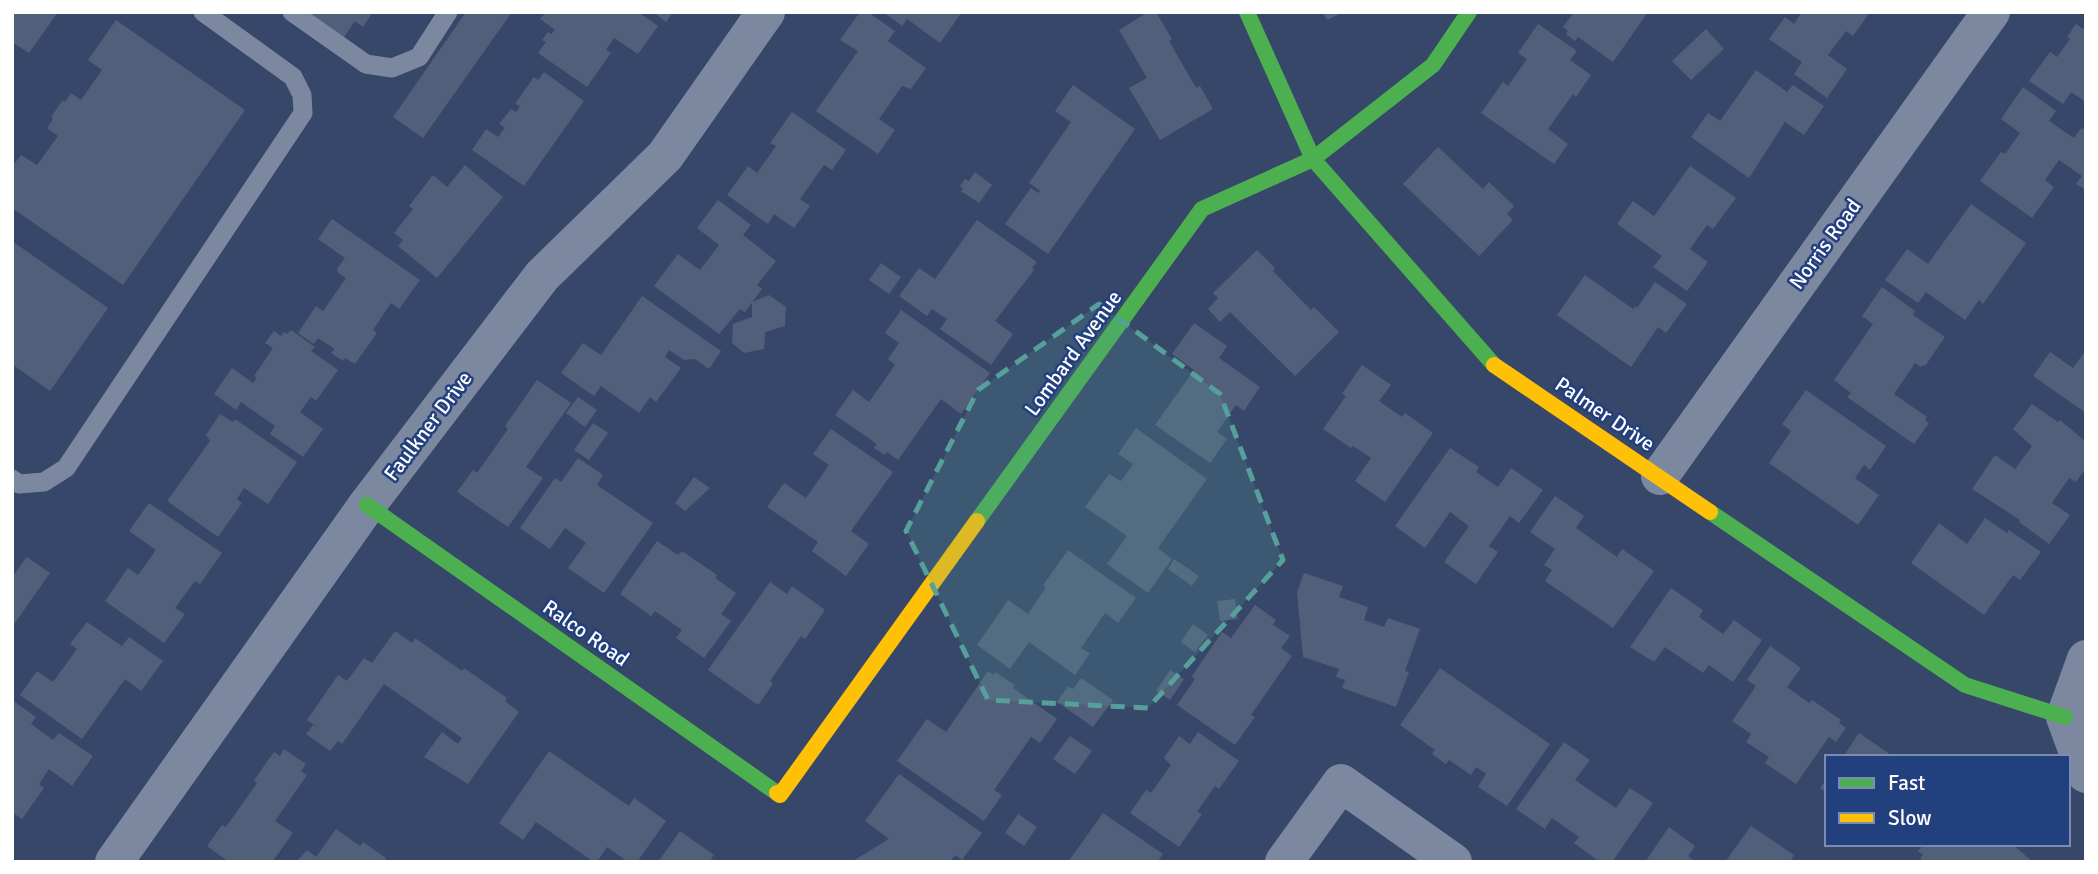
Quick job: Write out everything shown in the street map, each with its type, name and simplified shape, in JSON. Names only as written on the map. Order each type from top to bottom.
[{"type":"street","name":"Faulkner Drive","points":[[114,862],[368,505],[542,276],[664,156],[766,12]]},
{"type":"street","name":"Palmer Drive","points":[[1247,12],[1313,159],[1489,362],[1965,685],[2065,718]]},
{"type":"street","name":"Lombard Avenue","points":[[780,795],[1202,209],[1313,159],[1433,65],[1469,12]]},
{"type":"street","name":"Norris Road","points":[[1660,476],[1991,12]]},
{"type":"street","name":"Ralco Road","points":[[368,505],[780,795]]},
{"type":"street","points":[[2086,659],[2065,718],[2086,774]]},
{"type":"street","points":[[1284,862],[1340,783],[1453,862]]},
{"type":"lane","points":[[12,479],[19,484],[44,482],[66,468],[303,113],[302,95],[293,76],[202,12]]},
{"type":"lane","points":[[292,12],[366,64],[392,68],[419,57],[448,12]]},
{"type":"highlighted area","points":[[1099,304],[1220,394],[1283,560],[1148,708],[988,700],[906,531],[978,390]]},
{"type":"building","points":[[12,12],[58,12],[29,53],[12,42]]},
{"type":"building","points":[[296,12],[373,12],[363,27],[355,21],[340,43]]},
{"type":"building","points":[[466,12],[512,12],[423,138],[393,117]]},
{"type":"building","points":[[546,12],[638,12],[658,26],[638,54],[614,38],[606,50],[611,53],[587,87],[538,53],[546,42],[542,40],[548,32],[551,34],[555,30],[540,19]]},
{"type":"building","points":[[653,12],[673,12],[666,22]]},
{"type":"building","points":[[860,12],[868,12],[895,31],[888,41],[926,68],[911,89],[902,86],[879,119],[895,130],[878,154],[816,111],[858,51],[840,40]]},
{"type":"building","points":[[883,12],[962,12],[940,43],[907,19],[902,26]]},
{"type":"building","points":[[1148,12],[1156,12],[1196,88],[1200,86],[1213,109],[1160,140],[1129,88],[1147,78],[1119,30]]},
{"type":"building","points":[[1323,12],[1344,12],[1327,20]]},
{"type":"building","points":[[1574,12],[1648,12],[1613,62],[1578,37],[1575,41],[1566,34],[1568,31],[1563,27]]},
{"type":"building","points":[[1802,12],[1870,12],[1853,36],[1846,31],[1828,55],[1847,69],[1827,98],[1794,74],[1802,62],[1769,39],[1785,17],[1794,24]]},
{"type":"building","points":[[116,20],[245,110],[123,285],[12,208],[12,167],[21,155],[37,165],[58,136],[47,128],[53,119],[51,117],[71,93],[81,100],[102,70],[88,60]]},
{"type":"building","points":[[1538,24],[1577,51],[1570,60],[1591,75],[1576,97],[1573,94],[1548,129],[1568,144],[1554,164],[1481,113],[1503,82],[1508,86],[1527,59],[1518,53]]},
{"type":"building","points":[[2076,24],[2083,29],[2086,25],[2086,102],[2071,92],[2063,104],[2029,81],[2050,52],[2057,57],[2070,39],[2067,37]]},
{"type":"building","points":[[1706,29],[1724,49],[1691,80],[1672,61]]},
{"type":"building","points":[[1756,70],[1787,92],[1793,85],[1824,106],[1804,135],[1785,122],[1749,178],[1691,137],[1708,113],[1720,121]]},
{"type":"building","points":[[544,72],[584,101],[524,186],[472,150],[486,129],[498,137],[505,128],[499,124],[511,109],[516,112],[520,106],[515,104],[534,77],[538,80]]},
{"type":"building","points":[[1073,85],[1135,129],[1048,254],[1005,224],[1031,188],[1038,193],[1040,191],[1029,183],[1071,122],[1055,111]]},
{"type":"building","points":[[2023,87],[2056,111],[2049,121],[2074,138],[2081,128],[2086,131],[2086,190],[2076,184],[2082,176],[2059,160],[2045,180],[2054,187],[2032,218],[1980,181],[2001,152],[2005,154],[2020,133],[2001,119]]},
{"type":"building","points":[[792,112],[846,150],[832,170],[824,165],[800,199],[810,206],[794,228],[774,214],[768,224],[727,195],[748,166],[757,173],[776,146],[770,143]]},
{"type":"building","points":[[1438,147],[1483,189],[1489,182],[1514,206],[1507,214],[1513,220],[1479,256],[1403,184]]},
{"type":"building","points":[[465,165],[503,197],[437,278],[398,246],[403,240],[394,233],[413,209],[409,206],[433,175],[447,187]]},
{"type":"building","points":[[1690,166],[1736,198],[1713,229],[1707,225],[1690,249],[1708,262],[1687,291],[1653,267],[1662,256],[1617,224],[1633,201],[1654,216]]},
{"type":"building","points":[[975,172],[992,185],[979,203],[961,191],[963,189],[960,186],[965,179],[969,181]]},
{"type":"building","points":[[718,200],[751,225],[743,235],[776,261],[757,285],[762,289],[745,312],[740,309],[719,334],[654,286],[678,254],[700,270],[719,245],[697,228]]},
{"type":"building","points":[[1971,204],[2026,243],[1983,304],[1979,300],[1965,320],[1926,292],[1918,303],[1885,280],[1907,249],[1928,264]]},
{"type":"building","points":[[332,219],[420,280],[399,309],[391,303],[373,330],[377,333],[355,364],[345,358],[343,361],[331,353],[335,349],[318,338],[314,344],[298,333],[316,306],[323,311],[346,278],[338,273],[337,269],[345,258],[318,239]]},
{"type":"building","points":[[977,220],[1037,262],[1032,268],[1034,270],[995,321],[1013,334],[991,365],[940,329],[947,319],[932,309],[927,316],[899,296],[919,268],[935,279]]},
{"type":"building","points":[[12,241],[108,308],[50,391],[12,364]]},
{"type":"building","points":[[1257,250],[1275,268],[1273,271],[1311,310],[1314,307],[1339,332],[1295,376],[1230,312],[1220,322],[1208,309],[1218,298],[1213,293]]},
{"type":"building","points":[[881,263],[901,277],[889,294],[869,280]]},
{"type":"building","points":[[1585,275],[1633,309],[1635,306],[1637,308],[1655,282],[1687,304],[1666,333],[1658,327],[1631,367],[1557,315]]},
{"type":"building","points":[[1882,287],[1915,311],[1913,315],[1945,337],[1925,366],[1921,367],[1915,363],[1894,394],[1927,417],[1925,420],[1929,423],[1914,444],[1847,397],[1851,393],[1834,380],[1873,324],[1862,316]]},
{"type":"building","points":[[769,295],[786,307],[785,326],[765,332],[764,349],[744,353],[732,343],[733,324],[752,317],[752,302]]},
{"type":"building","points":[[642,296],[721,351],[709,369],[695,359],[684,360],[669,350],[665,357],[681,368],[656,402],[650,397],[639,413],[601,386],[594,396],[561,373],[583,343],[601,355]]},
{"type":"building","points":[[901,310],[990,373],[961,414],[941,399],[898,460],[887,452],[885,455],[874,448],[877,444],[835,415],[853,390],[869,402],[895,365],[888,359],[899,343],[885,333]]},
{"type":"building","points":[[1194,323],[1227,346],[1219,358],[1260,387],[1244,411],[1236,405],[1217,432],[1227,439],[1210,463],[1155,425],[1194,370],[1172,354]]},
{"type":"building","points":[[291,330],[315,347],[311,351],[338,370],[316,401],[311,397],[300,412],[323,429],[303,457],[270,434],[275,426],[241,402],[236,410],[214,394],[232,368],[253,383],[257,378],[254,376],[273,348],[265,343],[274,331],[281,336]]},
{"type":"building","points":[[2086,350],[2086,413],[2033,376],[2050,352],[2073,368]]},
{"type":"building","points":[[1362,365],[1391,385],[1379,401],[1402,417],[1405,413],[1433,433],[1385,502],[1355,481],[1371,458],[1323,429],[1346,396],[1342,394]]},
{"type":"building","points":[[537,380],[571,403],[526,467],[543,478],[508,527],[457,492],[473,470],[477,473],[508,429],[505,426]]},
{"type":"building","points":[[1806,390],[1886,446],[1870,470],[1864,465],[1855,478],[1879,495],[1858,525],[1769,463],[1791,431],[1782,424]]},
{"type":"building","points":[[578,397],[597,410],[585,427],[566,413]]},
{"type":"building","points":[[2032,404],[2058,422],[2060,420],[2086,442],[2086,468],[2076,482],[2069,478],[2052,503],[2070,515],[2049,544],[2019,522],[2020,520],[1972,489],[1995,455],[2015,469],[2032,446],[2013,429]]},
{"type":"building","points":[[220,414],[233,422],[235,419],[297,462],[268,504],[244,488],[237,499],[242,503],[218,537],[167,501],[210,441],[206,435]]},
{"type":"building","points":[[593,423],[608,433],[589,460],[574,450]]},
{"type":"building","points":[[1136,428],[1207,479],[1158,548],[1172,559],[1148,593],[1107,564],[1127,536],[1085,507],[1109,474],[1121,481],[1133,464],[1118,454]]},
{"type":"building","points":[[831,429],[893,472],[851,531],[869,544],[846,576],[812,551],[818,542],[767,507],[784,483],[806,498],[829,465],[813,454]]},
{"type":"building","points":[[1450,448],[1479,467],[1476,472],[1498,487],[1511,468],[1543,490],[1519,523],[1510,516],[1489,546],[1498,552],[1476,584],[1444,562],[1469,526],[1450,512],[1425,548],[1395,526]]},
{"type":"building","points":[[578,458],[603,475],[597,485],[653,523],[604,593],[568,568],[586,543],[565,528],[550,549],[520,528],[555,478],[561,482]]},
{"type":"building","points":[[694,477],[710,488],[685,511],[675,503]]},
{"type":"building","points":[[1555,496],[1584,516],[1576,528],[1617,557],[1622,549],[1654,571],[1613,628],[1545,581],[1552,570],[1544,565],[1555,549],[1530,532]]},
{"type":"building","points":[[149,503],[222,553],[200,584],[195,581],[175,608],[185,614],[164,643],[105,601],[128,568],[138,575],[156,550],[129,531]]},
{"type":"building","points":[[1985,518],[2007,533],[2009,530],[2041,552],[2020,580],[2013,575],[1984,615],[1911,563],[1939,523],[1967,544]]},
{"type":"building","points":[[657,541],[678,555],[682,551],[717,575],[715,578],[736,593],[721,614],[731,621],[704,658],[676,638],[682,630],[655,611],[651,616],[620,594]]},
{"type":"building","points":[[1068,550],[1136,598],[1118,623],[1105,613],[1081,648],[1090,653],[1075,675],[1029,642],[1010,669],[977,645],[1008,600],[1028,614],[1046,587],[1043,585]]},
{"type":"building","points":[[27,557],[50,573],[12,627],[12,577]]},
{"type":"building","points":[[1174,559],[1199,576],[1192,586],[1168,569]]},
{"type":"building","points":[[1304,573],[1343,586],[1339,597],[1368,607],[1364,620],[1384,627],[1388,618],[1420,629],[1405,671],[1409,672],[1396,707],[1342,688],[1345,680],[1336,677],[1339,669],[1303,657],[1297,592]]},
{"type":"building","points":[[770,582],[787,594],[792,586],[825,610],[805,639],[801,636],[770,681],[773,684],[758,705],[708,670]]},
{"type":"building","points":[[1671,588],[1703,610],[1699,617],[1723,634],[1734,620],[1762,640],[1733,682],[1709,665],[1703,673],[1665,647],[1654,662],[1630,647]]},
{"type":"building","points":[[1235,599],[1238,619],[1220,621],[1217,601]]},
{"type":"building","points":[[1255,605],[1276,620],[1273,625],[1290,636],[1281,648],[1292,656],[1251,715],[1255,717],[1235,745],[1177,705],[1195,679],[1192,676],[1222,632],[1231,638]]},
{"type":"building","points":[[87,622],[122,646],[129,637],[163,661],[141,691],[125,679],[82,739],[20,695],[37,671],[53,682],[77,649],[70,644]]},
{"type":"building","points":[[1193,624],[1208,635],[1195,652],[1181,642]]},
{"type":"building","points":[[395,631],[412,643],[415,638],[462,671],[464,668],[507,698],[505,701],[519,712],[468,784],[424,757],[442,732],[458,744],[462,738],[384,684],[342,744],[338,741],[330,751],[306,734],[313,725],[320,729],[307,720],[338,675],[347,681],[364,658],[372,663]]},
{"type":"building","points":[[1770,646],[1801,668],[1787,687],[1809,703],[1812,700],[1841,720],[1839,723],[1846,728],[1836,742],[1829,737],[1796,784],[1765,763],[1769,757],[1746,742],[1751,734],[1732,721],[1756,686],[1747,680]]},
{"type":"building","points":[[1440,668],[1550,744],[1507,806],[1478,787],[1486,774],[1476,767],[1471,775],[1449,760],[1446,764],[1432,754],[1435,750],[1400,725]]},
{"type":"building","points":[[1170,670],[1184,679],[1170,700],[1156,691]]},
{"type":"building","points":[[988,671],[993,675],[995,672],[1015,685],[1013,688],[1057,719],[1040,743],[1031,737],[994,790],[1002,795],[984,821],[897,761],[927,719],[946,732]]},
{"type":"building","points":[[1081,678],[1113,700],[1093,727],[1057,702],[1068,686],[1073,689]]},
{"type":"building","points":[[12,700],[36,717],[31,724],[53,740],[59,733],[93,756],[72,786],[49,769],[39,784],[44,788],[22,819],[12,812]]},
{"type":"building","points":[[1198,732],[1239,761],[1219,789],[1215,786],[1197,812],[1202,814],[1179,847],[1130,813],[1146,790],[1151,793],[1171,765],[1164,758],[1179,736],[1190,744]]},
{"type":"building","points":[[1859,733],[1891,755],[1844,755]]},
{"type":"building","points":[[1070,736],[1092,751],[1075,774],[1053,759]]},
{"type":"building","points":[[1564,742],[1590,760],[1575,780],[1616,808],[1630,788],[1653,803],[1612,862],[1600,862],[1574,843],[1579,837],[1552,818],[1545,829],[1516,809]]},
{"type":"building","points":[[284,749],[306,764],[301,771],[307,775],[275,821],[293,833],[272,862],[229,862],[207,846],[222,825],[226,827],[257,783],[254,780],[274,752],[280,756]]},
{"type":"building","points":[[549,751],[629,806],[634,798],[666,821],[637,862],[628,862],[607,847],[597,862],[594,862],[536,822],[523,840],[499,823]]},
{"type":"building","points":[[899,774],[982,833],[962,860],[955,855],[950,862],[851,862],[889,839],[865,821]]},
{"type":"building","points":[[1103,813],[1163,854],[1157,862],[1068,862]]},
{"type":"building","points":[[1018,814],[1037,827],[1024,846],[1005,833]]},
{"type":"building","points":[[1751,826],[1794,855],[1790,862],[1725,862]]},
{"type":"building","points":[[1669,827],[1695,846],[1688,856],[1696,862],[1645,862]]},
{"type":"building","points":[[336,829],[360,846],[363,842],[386,858],[384,862],[296,862],[307,850],[316,857]]},
{"type":"building","points":[[680,831],[714,855],[709,862],[658,862]]},
{"type":"building","points":[[1922,846],[2014,846],[2033,862],[1924,862],[1920,858],[1923,855],[1918,851]]},
{"type":"traffic: fast","points":[[1247,12],[1313,159],[1494,365]]},
{"type":"traffic: fast","points":[[977,521],[1202,209],[1313,159],[1433,65],[1469,12]]},
{"type":"traffic: fast","points":[[367,505],[777,793]]},
{"type":"traffic: fast","points":[[1710,512],[1965,685],[2065,717]]},
{"type":"traffic: slow","points":[[1494,365],[1710,512]]},
{"type":"traffic: slow","points":[[777,793],[780,795],[977,521]]}]
